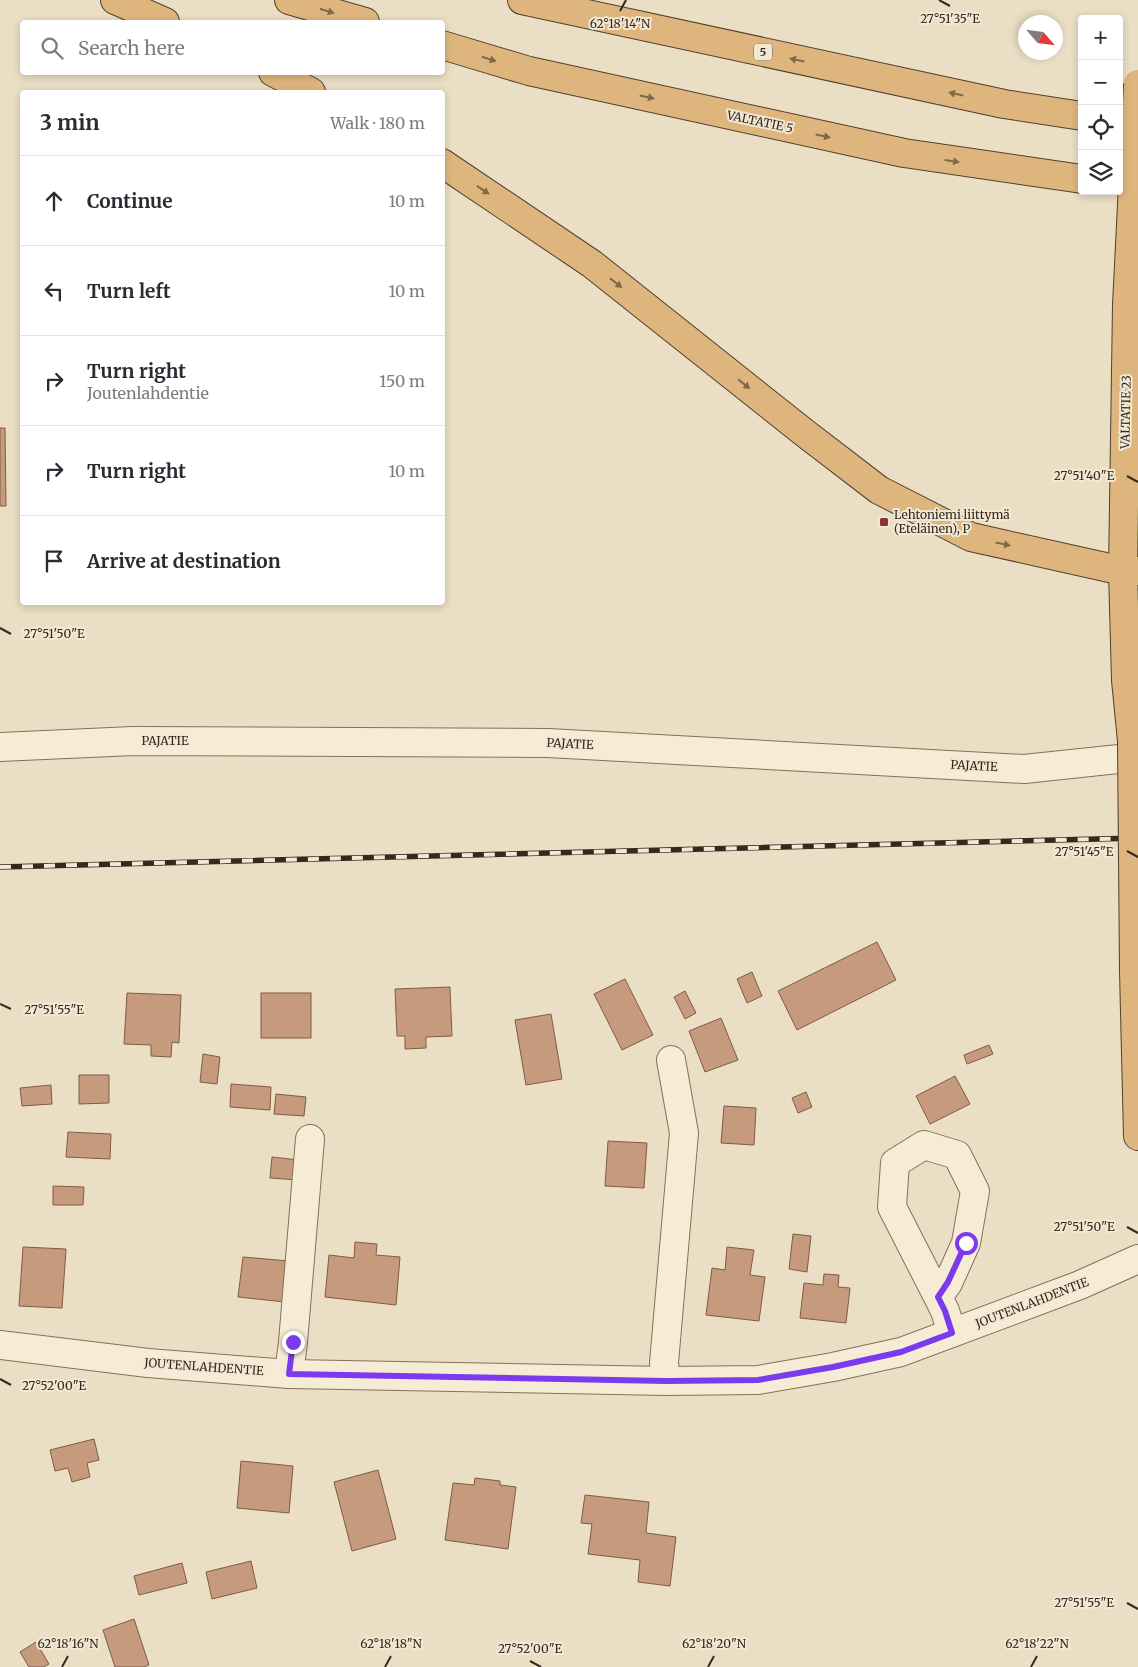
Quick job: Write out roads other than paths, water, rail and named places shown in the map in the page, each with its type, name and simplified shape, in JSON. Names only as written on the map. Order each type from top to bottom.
[{"type":"highway","points":[[115,0],[160,20]]},
{"type":"highway","points":[[289,0],[358,20]]},
{"type":"highway","name":"5","points":[[522,0],[1004,104],[1078,115]]},
{"type":"highway","name":"VALTATIE 5","points":[[445,47],[529,71],[904,154],[1078,179]]},
{"type":"highway","points":[[279,75],[307,90]]},
{"type":"highway","name":"VALTATIE 23","points":[[1138,84],[1127,305],[1130,571],[1126,680],[1135,749],[1134,971],[1138,1130]]},
{"type":"highway","points":[[1123,100],[1138,100]]},
{"type":"highway","points":[[1004,104],[1078,102]]},
{"type":"highway","points":[[1123,122],[1138,124]]},
{"type":"highway","points":[[445,165],[592,264],[879,490],[971,537],[1130,571]]},
{"type":"highway","points":[[1123,186],[1138,188]]},
{"type":"street","name":"PAJATIE","points":[[0,746],[133,741],[548,743],[1024,769],[1135,749]]},
{"type":"street","points":[[666,1381],[664,1363],[684,1132],[672,1060]]},
{"type":"street","points":[[289,1374],[310,1139]]},
{"type":"street","points":[[938,1297],[948,1282],[966,1243],[975,1191],[957,1155],[924,1145],[895,1163],[892,1207],[945,1311],[952,1333]]},
{"type":"street","name":"JOUTENLAHDENTIE","points":[[0,1345],[148,1363],[289,1374],[666,1381],[758,1380],[833,1367],[901,1352],[1080,1285],[1138,1259]]},
{"type":"railway","points":[[0,867],[1138,838]]},
{"type":"place","name":"Lehtoniemi liittymä (Eteläinen), P","points":[[884,522]]}]
